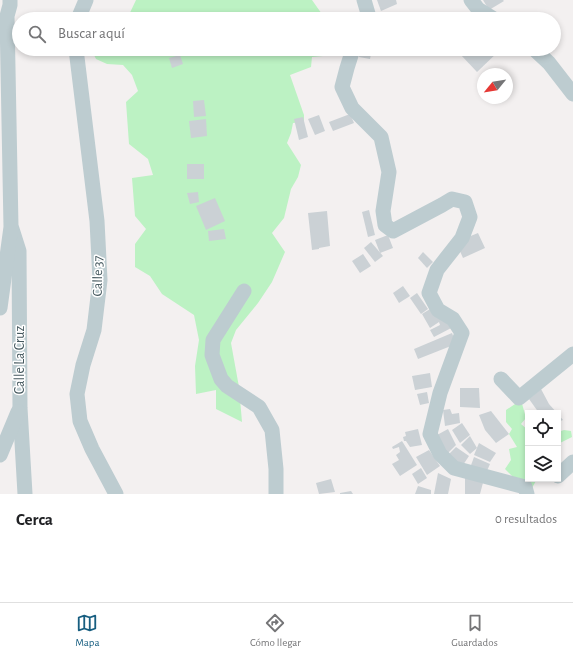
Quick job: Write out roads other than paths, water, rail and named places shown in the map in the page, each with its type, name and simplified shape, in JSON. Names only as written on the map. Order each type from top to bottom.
[{"type":"street","points":[[81,12],[86,0]]},
{"type":"street","points":[[364,0],[368,12]]},
{"type":"street","points":[[471,0],[478,9],[483,12]]},
{"type":"street","points":[[0,308],[10,227],[8,5]]},
{"type":"street","name":"Calle 37","points":[[77,56],[97,221],[100,280],[94,330],[83,364],[77,394],[80,421],[92,449],[116,494]]},
{"type":"street","points":[[350,56],[342,87],[352,108],[381,137],[389,172],[383,210],[385,225],[393,231],[452,199],[465,202],[470,217],[462,238],[436,270],[429,293],[438,310],[453,318],[462,333],[440,393],[430,434],[440,454],[454,468],[525,487],[528,494]]},
{"type":"street","points":[[542,56],[572,89]]},
{"type":"street","name":"Calle La Cruz","points":[[10,227],[19,251],[20,408],[25,494]]},
{"type":"street","points":[[244,292],[213,340],[212,355],[221,379],[227,386],[259,407],[272,430],[276,469],[276,494]]},
{"type":"street","points":[[501,378],[520,398],[573,354]]},
{"type":"street","points":[[0,455],[20,408]]},
{"type":"street","points":[[561,473],[573,462]]}]
